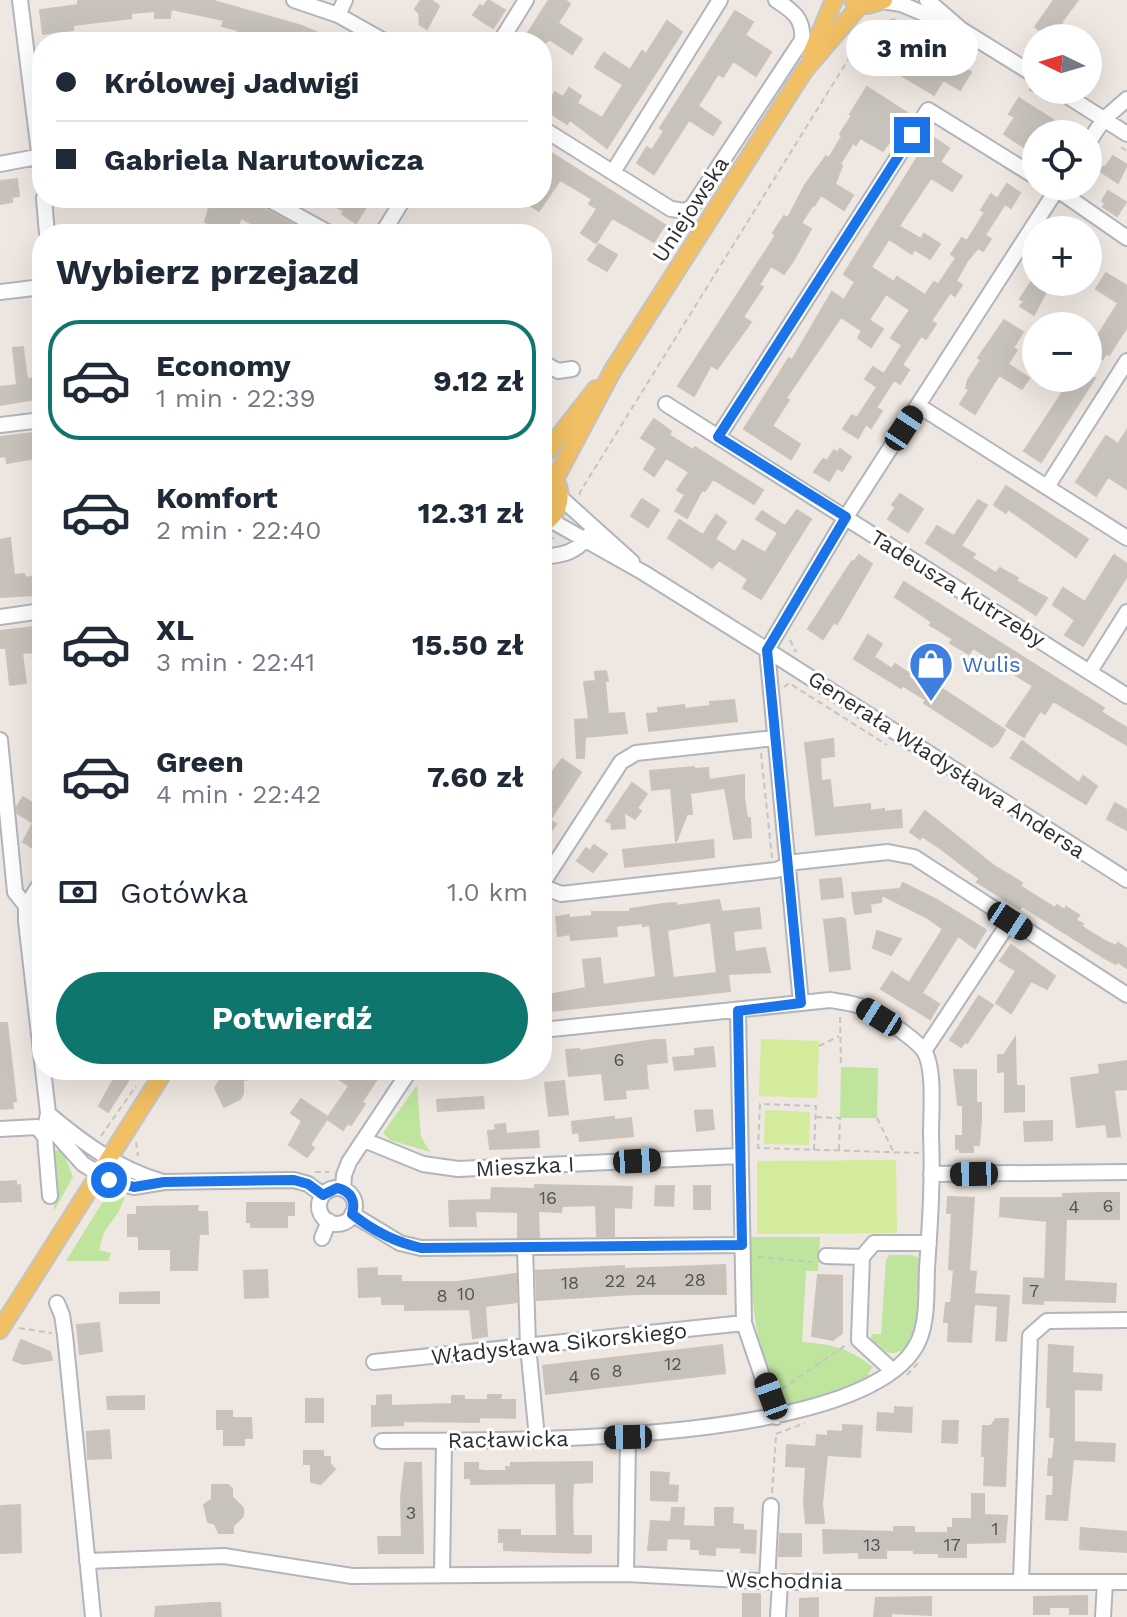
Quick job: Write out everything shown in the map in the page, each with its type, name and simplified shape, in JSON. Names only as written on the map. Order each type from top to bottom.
[{"type":"main road","name":"Uniejowska","points":[[552,469],[804,71],[834,0]]},
{"type":"main road","points":[[856,2],[883,1]]},
{"type":"main road","name":"Uniejowska","points":[[804,71],[845,28],[856,2]]},
{"type":"main road","name":"Uniejowska","points":[[552,446],[613,370]]},
{"type":"main road","points":[[552,480],[561,498],[552,517]]},
{"type":"main road","points":[[8,1329],[98,1175],[159,1080]]},
{"type":"street","points":[[20,0],[32,89]]},
{"type":"street","points":[[294,0],[338,15],[368,32]]},
{"type":"street","points":[[338,15],[345,0]]},
{"type":"street","points":[[506,32],[526,0]]},
{"type":"street","points":[[613,172],[720,0]]},
{"type":"street","points":[[552,134],[671,209],[685,211],[699,200],[802,40],[803,27],[795,12],[776,0]]},
{"type":"street","points":[[927,0],[962,30],[1022,67]]},
{"type":"street","points":[[883,1],[901,4],[962,30]]},
{"type":"street","points":[[1102,122],[1127,99]]},
{"type":"street","points":[[1080,104],[1127,134]]},
{"type":"street","points":[[718,437],[928,110],[1022,168]]},
{"type":"street","points":[[0,164],[32,158]]},
{"type":"street","points":[[801,1003],[767,650],[846,517],[1048,200]]},
{"type":"street","points":[[1074,200],[1127,238]]},
{"type":"street","points":[[284,208],[313,224]]},
{"type":"street","points":[[0,292],[32,288]]},
{"type":"street","points":[[1047,487],[1127,361]]},
{"type":"street","points":[[552,368],[558,371],[572,369]]},
{"type":"street","name":"Tadeusza Kutrzeby","points":[[666,404],[1127,696]]},
{"type":"street","points":[[919,406],[1127,538]]},
{"type":"street","points":[[0,425],[32,421]]},
{"type":"street","name":"Generała Władysława Andersa","points":[[561,498],[590,534],[644,573],[1127,880]]},
{"type":"street","name":"Generała Władysława Andersa","points":[[552,524],[590,534]]},
{"type":"street","points":[[552,556],[575,550],[590,534]]},
{"type":"street","points":[[0,617],[32,612]]},
{"type":"street","points":[[1090,671],[1127,612]]},
{"type":"street","points":[[552,869],[621,762],[636,753],[774,738]]},
{"type":"street","points":[[0,740],[15,892],[26,906],[32,947]]},
{"type":"street","points":[[552,890],[561,894],[776,870],[786,865],[888,852],[914,857],[1127,995]]},
{"type":"street","points":[[26,906],[32,897]]},
{"type":"street","points":[[924,1051],[1010,921]]},
{"type":"street","points":[[552,1029],[830,1000],[863,1007],[894,1026],[924,1051],[929,1071],[932,1154],[929,1243],[926,1301],[920,1339],[897,1377],[859,1340],[862,1257],[874,1243],[929,1243]]},
{"type":"street","points":[[738,1011],[744,1323],[776,1417]]},
{"type":"street","points":[[45,1080],[48,1113],[45,1137],[50,1196]]},
{"type":"street","points":[[343,1189],[346,1170],[403,1080]]},
{"type":"street","points":[[48,1113],[81,1141],[139,1174],[164,1182]]},
{"type":"street","points":[[48,1113],[58,1136],[83,1164],[98,1175],[126,1186],[164,1182],[294,1180],[308,1184],[317,1197],[325,1229],[343,1222],[352,1214],[354,1202],[343,1189],[332,1188],[317,1197]]},
{"type":"street","points":[[0,1129],[37,1127],[45,1137]]},
{"type":"street","name":"Mieszka I","points":[[364,1140],[423,1164],[458,1169],[739,1156]]},
{"type":"street","points":[[931,1174],[1127,1172]]},
{"type":"street","points":[[352,1214],[400,1243],[421,1248],[742,1250]]},
{"type":"street","points":[[525,1247],[528,1346],[537,1438]]},
{"type":"street","points":[[826,1256],[862,1257]]},
{"type":"street","points":[[57,1303],[65,1335],[93,1617]]},
{"type":"street","points":[[1021,1581],[1030,1336],[1047,1321],[1127,1320]]},
{"type":"street","name":"Władysława Sikorskiego","points":[[374,1362],[744,1323]]},
{"type":"street","name":"Racławicka","points":[[382,1441],[628,1437],[776,1417],[897,1377]]},
{"type":"street","points":[[626,1574],[628,1437]]},
{"type":"street","points":[[442,1575],[444,1441]]},
{"type":"street","points":[[771,1506],[778,1617]]},
{"type":"street","name":"Wschodnia","points":[[87,1561],[224,1556],[352,1576],[626,1574],[774,1582],[1127,1582]]},
{"type":"street","points":[[1103,1617],[1105,1582]]},
{"type":"path","points":[[581,500],[580,492],[869,26],[845,28],[851,55]]},
{"type":"path","points":[[552,539],[562,536]]},
{"type":"path","points":[[782,689],[789,683],[897,751]]},
{"type":"path","points":[[753,750],[762,754],[772,858],[766,863]]},
{"type":"path","points":[[839,1002],[841,1067]]},
{"type":"path","points":[[819,1046],[840,1036]]},
{"type":"path","points":[[96,1138],[106,1132],[138,1083]]},
{"type":"path","points":[[814,1150],[816,1106],[760,1104],[758,1148],[894,1153],[932,1154]]},
{"type":"path","points":[[816,1117],[840,1118],[839,1151]]},
{"type":"path","points":[[877,1118],[894,1153]]},
{"type":"path","points":[[317,1197],[312,1213],[317,1224],[325,1229]]},
{"type":"path","points":[[742,1250],[820,1263],[826,1256]]},
{"type":"path","points":[[8,1329],[65,1335]]},
{"type":"path","points":[[771,1396],[848,1343],[859,1340]]},
{"type":"path","points":[[897,1377],[922,1359]]},
{"type":"path","points":[[771,1506],[776,1417]]},
{"type":"path","points":[[776,1434],[805,1423]]},
{"type":"green space","points":[[761,1039],[819,1041],[817,1098],[759,1096]]},
{"type":"green space","points":[[841,1067],[878,1068],[877,1118],[840,1118]]},
{"type":"green space","points":[[417,1085],[421,1137],[430,1152],[390,1140],[383,1133]]},
{"type":"green space","points":[[765,1110],[810,1112],[809,1145],[764,1144]]},
{"type":"green space","points":[[56,1150],[68,1154],[66,1159],[73,1177],[54,1211],[53,1154]]},
{"type":"green space","points":[[896,1160],[897,1233],[757,1234],[757,1161]]},
{"type":"green space","points":[[120,1195],[125,1197],[104,1232],[99,1250],[111,1253],[108,1261],[66,1261],[102,1203]]},
{"type":"green space","points":[[750,1237],[820,1237],[818,1271],[806,1271],[802,1342],[831,1346],[855,1355],[873,1367],[868,1374],[870,1378],[794,1404],[785,1401],[774,1382],[760,1343],[751,1279]]},
{"type":"green space","points":[[889,1255],[920,1258],[916,1324],[904,1352],[895,1353],[880,1347],[871,1338],[872,1334],[881,1334],[886,1260]]},
{"type":"building","points":[[421,0],[431,0],[439,6],[427,29],[420,25],[419,13],[415,9]]},
{"type":"building","points":[[488,0],[505,10],[493,28],[473,15]]},
{"type":"building","points":[[549,0],[565,0],[570,4],[558,23],[582,39],[572,54],[552,41],[552,32],[528,32]]},
{"type":"building","points":[[1054,0],[1078,0],[1062,24],[1037,24]]},
{"type":"building","points":[[78,1],[214,1],[316,32],[238,32],[222,26],[224,20],[171,9],[170,18],[155,18],[155,11],[131,13],[131,18],[73,25],[73,30],[43,32],[40,10],[78,5]]},
{"type":"building","points":[[735,11],[753,22],[745,35],[771,52],[756,76],[733,61],[723,77],[718,74],[698,106],[721,122],[713,135],[689,120],[654,174],[637,163],[647,147],[652,150],[664,131],[660,128]]},
{"type":"building","points":[[667,21],[682,32],[607,148],[570,120],[567,124],[552,114],[555,92],[563,97],[569,88],[581,96],[577,103],[602,118],[623,85],[595,67],[604,53],[630,70],[642,51],[646,54]]},
{"type":"building","points":[[910,36],[971,72],[960,90],[943,80],[934,95],[890,69]]},
{"type":"building","points":[[867,87],[909,114],[883,151],[860,138],[856,145],[853,143],[840,164],[842,166],[835,184],[853,195],[844,210],[821,195],[801,223],[811,229],[793,261],[784,274],[771,266],[759,285],[763,287],[743,317],[751,322],[717,369],[711,365],[694,396],[678,386],[776,235],[773,233],[784,216],[788,218],[805,185],[826,156],[829,158]]},
{"type":"building","points":[[1019,98],[1022,104],[1028,104],[1054,120],[1022,120],[1022,146],[1004,134],[1015,117],[1009,114]]},
{"type":"building","points":[[931,136],[949,148],[940,162],[962,176],[952,191],[931,178],[899,226],[921,239],[924,234],[940,244],[930,259],[914,249],[912,254],[889,239],[871,267],[894,282],[897,277],[925,295],[934,282],[938,285],[956,258],[951,254],[962,238],[967,241],[985,212],[981,210],[991,194],[997,199],[1007,184],[1020,193],[1011,208],[1005,204],[985,235],[991,239],[983,251],[978,248],[967,261],[956,281],[962,285],[955,296],[950,293],[931,321],[936,324],[926,339],[921,336],[902,365],[909,370],[900,384],[894,380],[876,408],[882,411],[871,428],[866,424],[858,438],[843,429],[852,415],[857,418],[877,387],[865,379],[873,367],[884,374],[902,345],[891,338],[910,310],[886,294],[869,320],[883,329],[871,347],[858,338],[862,331],[841,317],[786,398],[789,400],[772,426],[800,444],[791,459],[744,429],[789,358],[792,360],[832,292],[844,300],[855,282],[844,274]]},
{"type":"building","points":[[552,153],[665,225],[654,242],[612,218],[596,243],[581,233],[597,209],[589,204],[592,199],[560,180],[552,192]]},
{"type":"building","points":[[1113,156],[1127,165],[1118,183],[1102,172],[1102,167]]},
{"type":"building","points":[[17,179],[19,196],[12,197],[12,202],[0,204],[0,181]]},
{"type":"building","points":[[1108,191],[1126,202],[1117,216],[1103,207],[1105,203],[1102,201]]},
{"type":"building","points":[[209,208],[263,208],[292,224],[253,224],[241,218],[239,224],[205,222]]},
{"type":"building","points":[[338,208],[366,208],[356,223],[342,214],[344,211]]},
{"type":"building","points":[[599,244],[617,255],[607,271],[588,260]]},
{"type":"building","points":[[1106,273],[1127,286],[1127,327],[1103,359],[1102,329],[1118,303],[1102,293],[1102,279]]},
{"type":"building","points":[[1022,296],[1044,296],[1036,312],[1020,306],[1024,301],[1020,299]]},
{"type":"building","points":[[1004,320],[1022,331],[1013,348],[1017,350],[1008,364],[1022,373],[1022,389],[999,375],[975,414],[960,404],[969,390],[966,388],[968,380],[981,360],[978,358]]},
{"type":"building","points":[[23,347],[27,379],[32,378],[32,400],[0,405],[0,387],[17,385],[13,348]]},
{"type":"building","points":[[1063,392],[1086,392],[1041,462],[1024,451]]},
{"type":"building","points":[[654,419],[671,431],[669,435],[693,450],[695,447],[763,490],[754,504],[713,479],[705,491],[702,490],[687,518],[675,511],[685,495],[677,490],[689,472],[666,458],[654,476],[644,469],[657,448],[641,438]]},
{"type":"building","points":[[1127,430],[1127,489],[1108,477],[1096,496],[1076,482],[1106,436],[1118,444]]},
{"type":"building","points":[[32,433],[32,459],[7,463],[6,456],[0,457],[0,437]]},
{"type":"building","points":[[840,449],[851,457],[842,471],[837,468],[829,481],[814,472],[823,459],[827,461],[834,450],[837,453]]},
{"type":"building","points":[[1006,486],[1088,539],[1076,557],[1008,509],[1006,513],[994,505]]},
{"type":"building","points":[[900,494],[923,509],[908,532],[888,519],[896,507],[892,505]]},
{"type":"building","points":[[642,499],[659,510],[648,527],[631,516]]},
{"type":"building","points":[[978,500],[987,505],[961,546],[975,554],[972,558],[996,573],[1000,568],[1047,598],[1036,615],[926,543],[937,526],[954,536]]},
{"type":"building","points":[[797,510],[811,519],[761,599],[743,588],[748,579],[719,560],[712,568],[668,538],[679,520],[703,535],[716,515],[726,522],[715,539],[735,552],[743,540],[765,553],[778,533],[756,519],[762,511],[785,526]]},
{"type":"building","points":[[10,538],[14,575],[31,577],[32,595],[0,597],[0,540]]},
{"type":"building","points":[[859,555],[872,564],[837,624],[834,622],[823,639],[808,629]]},
{"type":"building","points":[[1114,555],[1127,564],[1127,576],[1083,646],[1065,635],[1075,620],[1053,605],[1063,588],[1085,602]]},
{"type":"building","points":[[904,582],[1104,708],[1101,712],[1127,728],[1127,745],[1053,701],[1045,714],[1040,711],[1024,737],[1006,726],[1033,686],[973,648],[969,654],[950,643],[953,639],[895,597]]},
{"type":"building","points":[[32,627],[32,652],[22,653],[26,683],[10,685],[6,648],[0,648],[0,631]]},
{"type":"building","points":[[868,635],[882,644],[874,657],[892,669],[895,664],[910,674],[908,677],[926,687],[930,681],[1005,730],[998,742],[992,747],[924,703],[926,700],[854,659]]},
{"type":"building","points":[[606,671],[608,714],[624,713],[627,733],[585,737],[584,758],[577,758],[575,720],[589,719],[584,682],[596,681],[595,672]]},
{"type":"building","points":[[734,700],[737,721],[649,731],[647,714],[659,713],[658,708],[684,705],[685,709]]},
{"type":"building","points":[[833,739],[834,756],[820,758],[821,781],[830,780],[833,808],[870,804],[870,811],[901,810],[902,827],[816,835],[805,743]]},
{"type":"building","points":[[1022,741],[1079,783],[1083,776],[1097,786],[1086,804],[1011,758]]},
{"type":"building","points":[[562,759],[581,772],[552,817],[552,777]]},
{"type":"building","points":[[708,768],[709,780],[744,775],[744,797],[751,837],[734,839],[725,788],[690,793],[692,814],[687,814],[676,842],[671,788],[652,790],[650,771]]},
{"type":"building","points":[[632,783],[647,794],[637,808],[641,811],[635,819],[624,812],[625,828],[612,829],[611,823],[606,821]]},
{"type":"building","points":[[23,797],[32,803],[32,822],[17,813]]},
{"type":"building","points":[[1115,803],[1127,810],[1127,830],[1107,819]]},
{"type":"building","points":[[925,811],[993,865],[1022,883],[1020,886],[1055,908],[1057,905],[1065,910],[1066,907],[1079,915],[1076,920],[1083,924],[1081,926],[1105,941],[1116,946],[1118,943],[1127,949],[1127,968],[1106,959],[1022,906],[1020,909],[977,882],[980,879],[944,851],[910,832]]},
{"type":"building","points":[[32,825],[32,848],[23,842]]},
{"type":"building","points":[[713,840],[714,857],[625,867],[623,850]]},
{"type":"building","points":[[594,845],[607,854],[593,872],[577,861],[586,848],[590,851]]},
{"type":"building","points":[[841,878],[843,897],[822,899],[820,880]]},
{"type":"building","points":[[903,883],[986,930],[975,948],[958,936],[922,993],[939,1004],[930,1019],[881,989],[892,972],[909,983],[943,929],[882,895],[881,902],[870,904],[871,912],[855,914],[852,893],[900,889]]},
{"type":"building","points":[[719,900],[722,912],[759,908],[761,928],[733,931],[735,952],[765,948],[770,972],[728,974],[730,991],[552,1011],[552,994],[586,988],[583,960],[600,958],[603,985],[656,977],[650,925],[616,926],[617,936],[571,940],[570,934],[558,936],[556,917],[592,916],[592,912],[630,912],[630,909],[676,903],[676,906]],"holes":[[[711,922],[717,973],[673,978],[667,930]]]},
{"type":"building","points":[[845,919],[850,969],[830,971],[824,920]]},
{"type":"building","points":[[877,931],[901,939],[891,955],[873,948]]},
{"type":"building","points":[[1011,945],[1055,976],[1047,989],[1031,981],[1011,1013],[996,1003],[1016,971],[1000,961]]},
{"type":"building","points":[[979,996],[993,1005],[961,1047],[950,1040]]},
{"type":"building","points":[[0,1023],[7,1023],[16,1101],[12,1102],[13,1108],[0,1109]]},
{"type":"building","points":[[1015,1038],[1016,1086],[1024,1086],[1024,1111],[1005,1112],[1005,1071],[998,1072],[998,1055],[1004,1055]]},
{"type":"building","points":[[665,1040],[667,1062],[646,1064],[648,1088],[625,1090],[626,1098],[605,1100],[602,1073],[569,1076],[566,1050],[579,1051]]},
{"type":"building","points":[[713,1047],[715,1066],[675,1070],[673,1058],[695,1056],[695,1049]]},
{"type":"building","points":[[1127,1061],[1127,1089],[1114,1090],[1120,1136],[1108,1137],[1106,1124],[1077,1127],[1071,1078],[1100,1074],[1099,1065]]},
{"type":"building","points":[[954,1070],[976,1070],[976,1103],[981,1103],[981,1121],[979,1145],[973,1145],[973,1152],[956,1149],[956,1136],[963,1136],[963,1105],[958,1105]]},
{"type":"building","points":[[113,1080],[128,1081],[108,1112],[99,1106]]},
{"type":"building","points":[[220,1080],[243,1080],[240,1099],[224,1107],[215,1088]]},
{"type":"building","points":[[340,1080],[376,1080],[351,1125],[348,1123],[343,1130],[327,1119],[310,1145],[314,1148],[307,1157],[289,1145],[302,1121],[291,1113],[301,1099],[328,1117],[349,1086]]},
{"type":"building","points":[[564,1081],[568,1114],[549,1116],[545,1083]]},
{"type":"building","points":[[483,1097],[484,1108],[438,1111],[437,1100]]},
{"type":"building","points":[[712,1110],[714,1129],[697,1131],[695,1111]]},
{"type":"building","points":[[614,1117],[614,1120],[631,1118],[633,1136],[580,1141],[579,1132],[573,1133],[572,1122]]},
{"type":"building","points":[[1052,1121],[1052,1140],[1025,1141],[1024,1122]]},
{"type":"building","points":[[505,1124],[506,1134],[538,1131],[539,1147],[490,1149],[488,1131],[496,1130],[495,1125]]},
{"type":"building","points":[[16,1181],[16,1186],[20,1185],[21,1201],[0,1202],[0,1182]]},
{"type":"building","points":[[535,1185],[632,1187],[631,1208],[614,1207],[614,1236],[597,1236],[596,1205],[562,1206],[561,1212],[538,1211],[539,1237],[518,1237],[518,1212],[475,1211],[476,1226],[450,1226],[449,1201],[491,1200],[492,1188],[535,1189]]},
{"type":"building","points":[[656,1186],[674,1186],[673,1206],[655,1205]]},
{"type":"building","points":[[694,1186],[710,1186],[710,1209],[694,1209]]},
{"type":"building","points":[[1119,1193],[1119,1219],[1066,1219],[1064,1281],[1116,1284],[1115,1302],[1043,1300],[1043,1304],[1023,1303],[1024,1278],[1045,1279],[1047,1221],[1000,1216],[1001,1198],[1063,1198],[1063,1194]]},
{"type":"building","points":[[948,1197],[974,1198],[969,1271],[976,1272],[974,1294],[1009,1296],[1006,1341],[996,1340],[998,1306],[974,1304],[971,1342],[948,1341],[949,1322],[944,1322],[946,1303],[951,1303],[954,1270],[949,1269],[952,1213],[947,1213]]},
{"type":"building","points":[[247,1203],[294,1203],[294,1215],[287,1215],[287,1227],[251,1227],[251,1222],[247,1222]]},
{"type":"building","points":[[198,1206],[197,1212],[207,1212],[208,1234],[199,1234],[197,1270],[171,1270],[171,1249],[139,1249],[139,1236],[128,1236],[128,1215],[137,1215],[137,1207]]},
{"type":"building","points":[[725,1265],[726,1294],[634,1294],[537,1300],[536,1271]]},
{"type":"building","points":[[377,1268],[377,1276],[401,1276],[401,1282],[457,1282],[516,1274],[517,1302],[485,1306],[487,1336],[473,1338],[470,1309],[405,1310],[405,1304],[382,1304],[382,1296],[359,1297],[358,1269]]},
{"type":"building","points":[[267,1270],[268,1297],[245,1298],[244,1271]]},
{"type":"building","points":[[818,1275],[842,1276],[842,1333],[833,1340],[812,1336]]},
{"type":"building","points":[[159,1292],[159,1303],[120,1303],[120,1293]]},
{"type":"building","points":[[99,1323],[102,1351],[80,1354],[77,1325]]},
{"type":"building","points":[[21,1340],[50,1352],[52,1360],[23,1364],[13,1360]]},
{"type":"building","points":[[722,1345],[725,1373],[546,1394],[543,1366]]},
{"type":"building","points":[[1049,1345],[1073,1347],[1072,1373],[1102,1375],[1101,1390],[1074,1389],[1074,1442],[1115,1444],[1114,1461],[1073,1459],[1067,1520],[1046,1519],[1047,1496],[1053,1496],[1054,1475],[1048,1475],[1055,1437],[1050,1437],[1051,1407],[1047,1407]]},
{"type":"building","points":[[391,1395],[391,1406],[452,1404],[452,1396],[464,1396],[464,1400],[488,1400],[488,1395],[501,1395],[500,1400],[515,1400],[515,1418],[479,1417],[479,1422],[403,1421],[403,1425],[372,1426],[372,1406],[377,1406],[377,1396]]},
{"type":"building","points":[[144,1396],[144,1409],[108,1409],[107,1397]]},
{"type":"building","points":[[306,1399],[323,1399],[323,1422],[306,1422]]},
{"type":"building","points":[[895,1407],[912,1408],[911,1432],[877,1430],[878,1413],[895,1414]]},
{"type":"building","points":[[217,1411],[232,1411],[232,1418],[251,1418],[252,1438],[244,1438],[244,1445],[224,1445],[224,1429],[217,1429]]},
{"type":"building","points":[[996,1419],[1008,1419],[1005,1486],[984,1485],[983,1426],[991,1426]]},
{"type":"building","points":[[943,1421],[958,1421],[957,1443],[942,1442]]},
{"type":"building","points":[[843,1425],[862,1426],[860,1457],[827,1455],[822,1503],[824,1523],[806,1523],[806,1467],[786,1466],[787,1445],[816,1447],[817,1435],[828,1436],[828,1431],[843,1432]]},
{"type":"building","points":[[109,1430],[111,1458],[88,1459],[87,1432]]},
{"type":"building","points":[[304,1451],[323,1451],[323,1457],[330,1457],[330,1464],[335,1469],[321,1484],[311,1482],[311,1464],[304,1464]]},
{"type":"building","points":[[592,1462],[592,1482],[573,1483],[572,1504],[573,1536],[591,1536],[591,1552],[588,1553],[504,1550],[504,1542],[499,1542],[499,1530],[520,1530],[520,1536],[557,1536],[556,1483],[471,1484],[471,1478],[465,1478],[465,1463],[478,1463],[478,1470],[506,1471],[511,1463]]},
{"type":"building","points":[[405,1463],[421,1463],[423,1553],[379,1553],[378,1537],[402,1537],[401,1498]]},
{"type":"building","points":[[651,1472],[669,1473],[668,1485],[678,1486],[677,1501],[651,1500]]},
{"type":"building","points":[[212,1485],[228,1485],[232,1489],[232,1497],[243,1508],[243,1516],[233,1526],[233,1533],[219,1533],[215,1524],[208,1522],[204,1505],[212,1499]]},
{"type":"building","points":[[972,1494],[984,1494],[984,1515],[1007,1516],[1005,1542],[966,1543],[966,1557],[939,1557],[939,1553],[914,1553],[914,1550],[886,1550],[886,1558],[859,1558],[859,1552],[824,1553],[823,1530],[894,1532],[894,1527],[914,1527],[914,1533],[948,1533],[948,1528],[953,1528],[953,1519],[972,1519]]},
{"type":"building","points":[[20,1505],[21,1552],[0,1553],[0,1506]]},
{"type":"building","points":[[672,1508],[684,1508],[683,1526],[715,1527],[715,1508],[733,1508],[732,1524],[743,1525],[743,1530],[756,1531],[755,1553],[741,1552],[742,1548],[715,1547],[715,1555],[700,1554],[700,1549],[691,1549],[691,1539],[667,1538],[666,1550],[648,1550],[651,1521],[671,1522]]},
{"type":"building","points":[[1081,1528],[1127,1532],[1127,1552],[1080,1549]]},
{"type":"building","points":[[780,1534],[801,1534],[801,1556],[779,1556]]},
{"type":"building","points":[[743,1594],[760,1594],[760,1617],[743,1617]]},
{"type":"building","points":[[1087,1596],[1087,1614],[1070,1614],[1070,1607],[1049,1607],[1049,1614],[1034,1614],[1034,1597]]},
{"type":"building","points":[[931,1597],[931,1615],[891,1613],[891,1617],[874,1617],[876,1598]]},
{"type":"building","points":[[818,1598],[818,1617],[800,1617],[800,1599]]},
{"type":"building","points":[[220,1603],[221,1617],[155,1617],[156,1607]]},
{"type":"place","name":"Wulis","points":[[931,703]]},
{"type":"route","points":[[109,1180],[134,1187],[164,1182],[294,1180],[308,1184],[323,1195],[332,1188],[343,1189],[354,1202],[352,1214],[362,1222],[400,1243],[421,1248],[742,1245],[738,1011],[801,1003],[767,650],[846,517],[718,437],[912,135]]}]
